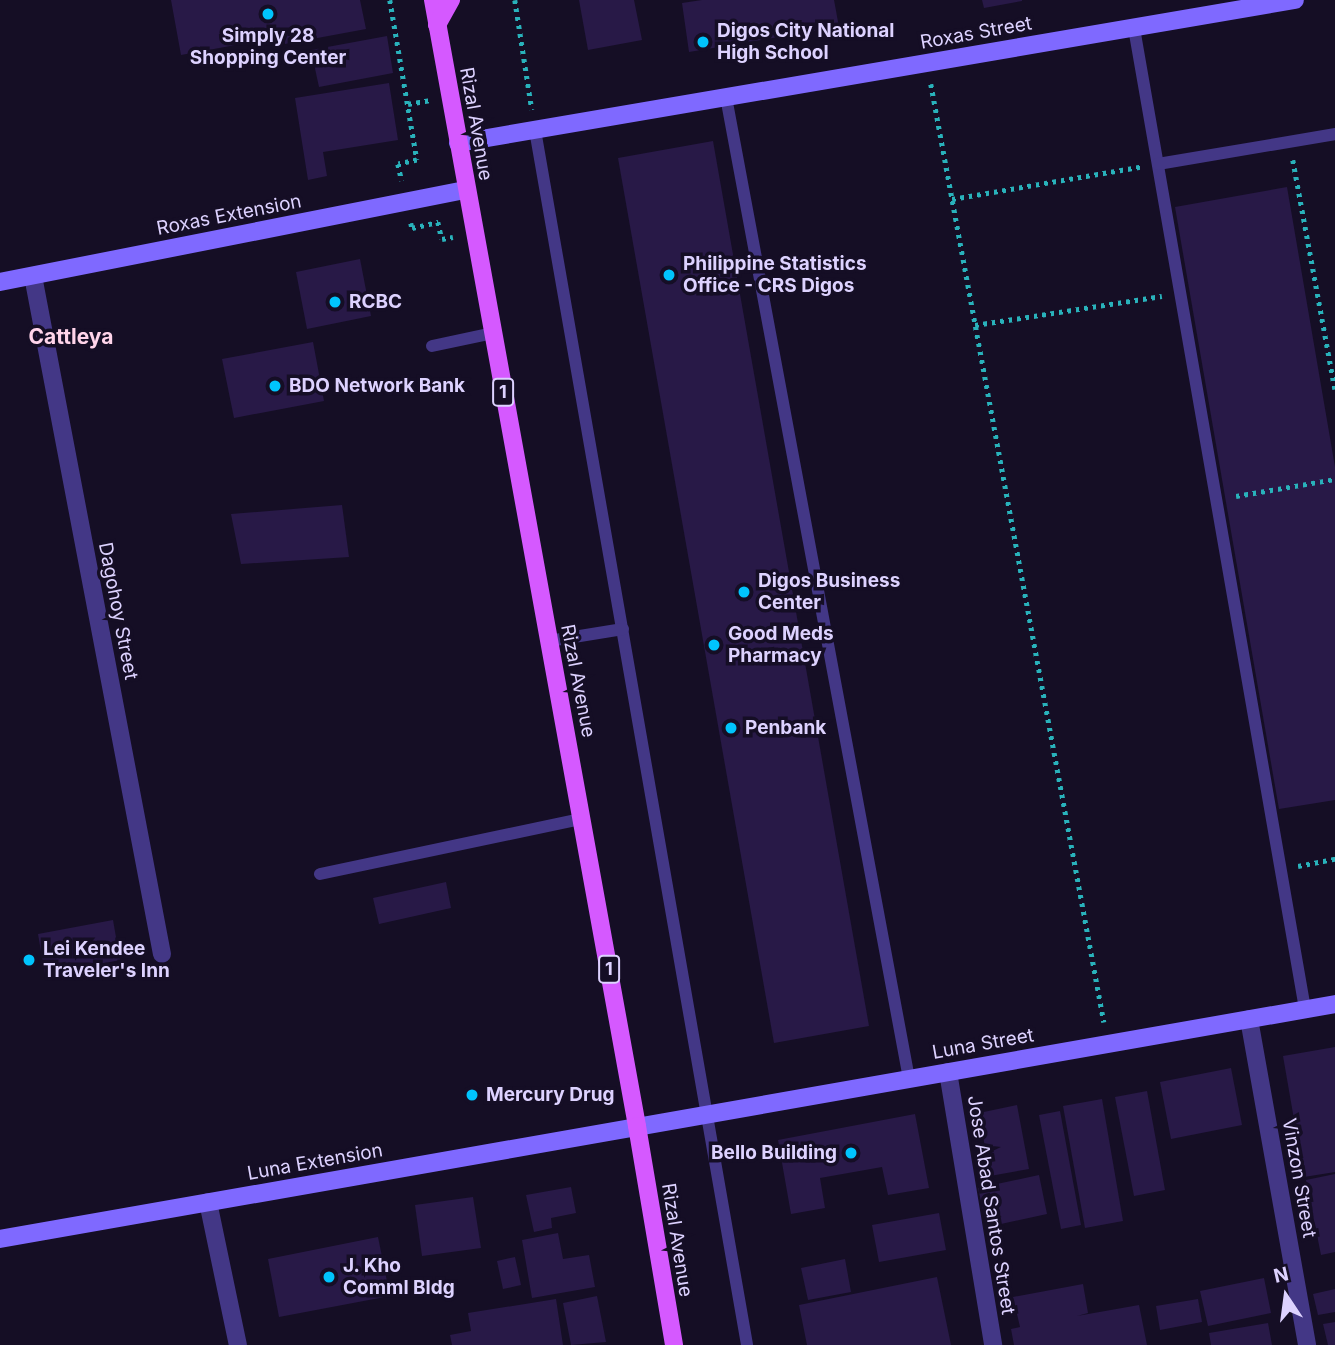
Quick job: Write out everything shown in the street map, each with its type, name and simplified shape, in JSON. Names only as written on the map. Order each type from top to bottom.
[{"type":"main road","name":"Rizal Avenue","points":[[433,0],[638,1126],[674,1345]]},
{"type":"main road","points":[[438,25],[451,0]]},
{"type":"street","name":"Roxas Street","points":[[458,143],[1295,0]]},
{"type":"street","name":"Roxas Extension","points":[[0,282],[466,190]]},
{"type":"street","name":"Dagohoy Street","points":[[33,276],[162,954]]},
{"type":"street","name":"Luna Street","points":[[638,1126],[1335,1004]]},
{"type":"street","name":"Vinzon Street","points":[[1249,1019],[1307,1345]]},
{"type":"street","name":"Jose Abad Santos Street","points":[[948,1072],[993,1345]]},
{"type":"street","name":"Luna Extension","points":[[0,1239],[638,1126]]},
{"type":"street","points":[[208,1202],[238,1345]]},
{"type":"lane","points":[[1134,28],[1305,1009]]},
{"type":"lane","points":[[726,97],[909,1079]]},
{"type":"lane","points":[[535,130],[709,1114],[747,1345]]},
{"type":"lane","points":[[1158,164],[1335,134]]},
{"type":"lane","points":[[432,346],[492,333]]},
{"type":"lane","points":[[549,641],[623,629]]},
{"type":"lane","points":[[320,874],[582,819]]},
{"type":"path","points":[[390,0],[417,160],[398,164],[412,228],[438,222],[442,239],[474,233]]},
{"type":"path","points":[[515,0],[535,130]]},
{"type":"path","points":[[928,63],[1108,1044]]},
{"type":"path","points":[[1289,142],[1335,390]]},
{"type":"path","points":[[952,199],[1158,164]]},
{"type":"path","points":[[975,325],[1180,293]]},
{"type":"path","points":[[1216,500],[1335,478]]},
{"type":"path","points":[[1279,869],[1335,859]]},
{"type":"building","name":"Simply 28 Shopping Center","points":[[171,0],[360,0],[366,29],[285,44],[284,36],[181,55]]},
{"type":"building","points":[[579,0],[634,0],[642,40],[588,50]]},
{"type":"building","points":[[702,0],[834,0],[839,27],[689,52],[682,3]]},
{"type":"building","points":[[982,0],[1022,0],[1022,1],[984,8]]},
{"type":"building","points":[[387,36],[393,73],[319,87],[311,50]]},
{"type":"building","points":[[389,83],[398,140],[323,152],[327,176],[308,180],[295,98]]},
{"type":"building","name":"Digos Business Center","points":[[713,141],[869,1026],[774,1043],[618,158]]},
{"type":"building","points":[[1287,187],[1335,467],[1335,800],[1279,809],[1175,207]]},
{"type":"building","name":"RCBC","points":[[360,259],[371,316],[307,329],[296,272]]},
{"type":"building","name":"BDO Network Bank","points":[[313,342],[324,401],[234,418],[222,359]]},
{"type":"building","points":[[342,505],[349,557],[241,564],[231,514]]},
{"type":"building","points":[[446,882],[451,908],[379,924],[373,898]]},
{"type":"building","points":[[113,920],[120,960],[45,975],[38,934]]},
{"type":"building","points":[[1335,1047],[1335,1172],[1304,1177],[1283,1056]]},
{"type":"building","points":[[1231,1068],[1242,1125],[1171,1139],[1160,1082]]},
{"type":"building","points":[[1147,1091],[1165,1190],[1134,1196],[1115,1097]]},
{"type":"building","points":[[1102,1099],[1123,1221],[1085,1228],[1063,1106]]},
{"type":"building","points":[[1017,1105],[1029,1169],[990,1176],[979,1113]]},
{"type":"building","points":[[1060,1111],[1081,1225],[1061,1229],[1039,1115]]},
{"type":"building","name":"Bello Building","points":[[915,1114],[929,1188],[888,1195],[882,1167],[820,1178],[825,1208],[791,1214],[778,1140]]},
{"type":"building","points":[[1335,1174],[1335,1252],[1321,1255],[1306,1180]]},
{"type":"building","points":[[1039,1175],[1047,1214],[987,1227],[978,1188]]},
{"type":"building","points":[[571,1187],[576,1213],[551,1218],[552,1228],[534,1232],[526,1195]]},
{"type":"building","points":[[473,1197],[481,1248],[422,1256],[415,1205]]},
{"type":"building","points":[[939,1213],[946,1250],[879,1262],[872,1225]]},
{"type":"building","points":[[558,1233],[563,1259],[589,1255],[595,1287],[532,1298],[522,1240]]},
{"type":"building","name":"J. Kho Comml Bldg","points":[[378,1237],[390,1296],[279,1317],[268,1259]]},
{"type":"building","points":[[515,1257],[521,1285],[503,1289],[497,1261]]},
{"type":"building","points":[[845,1259],[851,1292],[808,1300],[801,1268]]},
{"type":"building","points":[[937,1277],[951,1345],[807,1345],[799,1305]]},
{"type":"building","points":[[1264,1278],[1271,1313],[1208,1326],[1200,1291]]},
{"type":"building","points":[[1083,1284],[1088,1313],[1077,1316],[1139,1305],[1147,1345],[1014,1345],[1011,1329],[1020,1327],[1013,1297]]},
{"type":"building","points":[[1335,1289],[1335,1312],[1318,1315],[1313,1294]]},
{"type":"building","points":[[597,1296],[606,1342],[571,1345],[563,1303]]},
{"type":"building","points":[[556,1299],[563,1345],[452,1345],[450,1335],[471,1331],[468,1313]]},
{"type":"building","points":[[1198,1299],[1202,1322],[1160,1330],[1156,1306]]},
{"type":"building","points":[[1335,1322],[1335,1345],[1328,1345],[1323,1324]]},
{"type":"building","points":[[1268,1323],[1272,1345],[1211,1345],[1209,1333]]},
{"type":"place","name":"Simply 28 Shopping Center","points":[[268,14]]},
{"type":"place","name":"Digos City National High School","points":[[703,42]]},
{"type":"place","name":"Philippine Statistics Office - CRS Digos","points":[[669,275]]},
{"type":"place","name":"RCBC","points":[[335,302]]},
{"type":"place","name":"BDO Network Bank","points":[[275,386]]},
{"type":"place","name":"Digos Business Center","points":[[744,592]]},
{"type":"place","name":"Good Meds Pharmacy","points":[[714,645]]},
{"type":"place","name":"Penbank","points":[[731,728]]},
{"type":"place","name":"Lei Kendee Traveler's Inn","points":[[29,960]]},
{"type":"place","name":"Mercury Drug","points":[[472,1095]]},
{"type":"place","name":"Bello Building","points":[[851,1153]]},
{"type":"place","name":"J. Kho Comml Bldg","points":[[329,1277]]},
{"type":"district","name":"Cattleya","points":[[71,337]]}]
